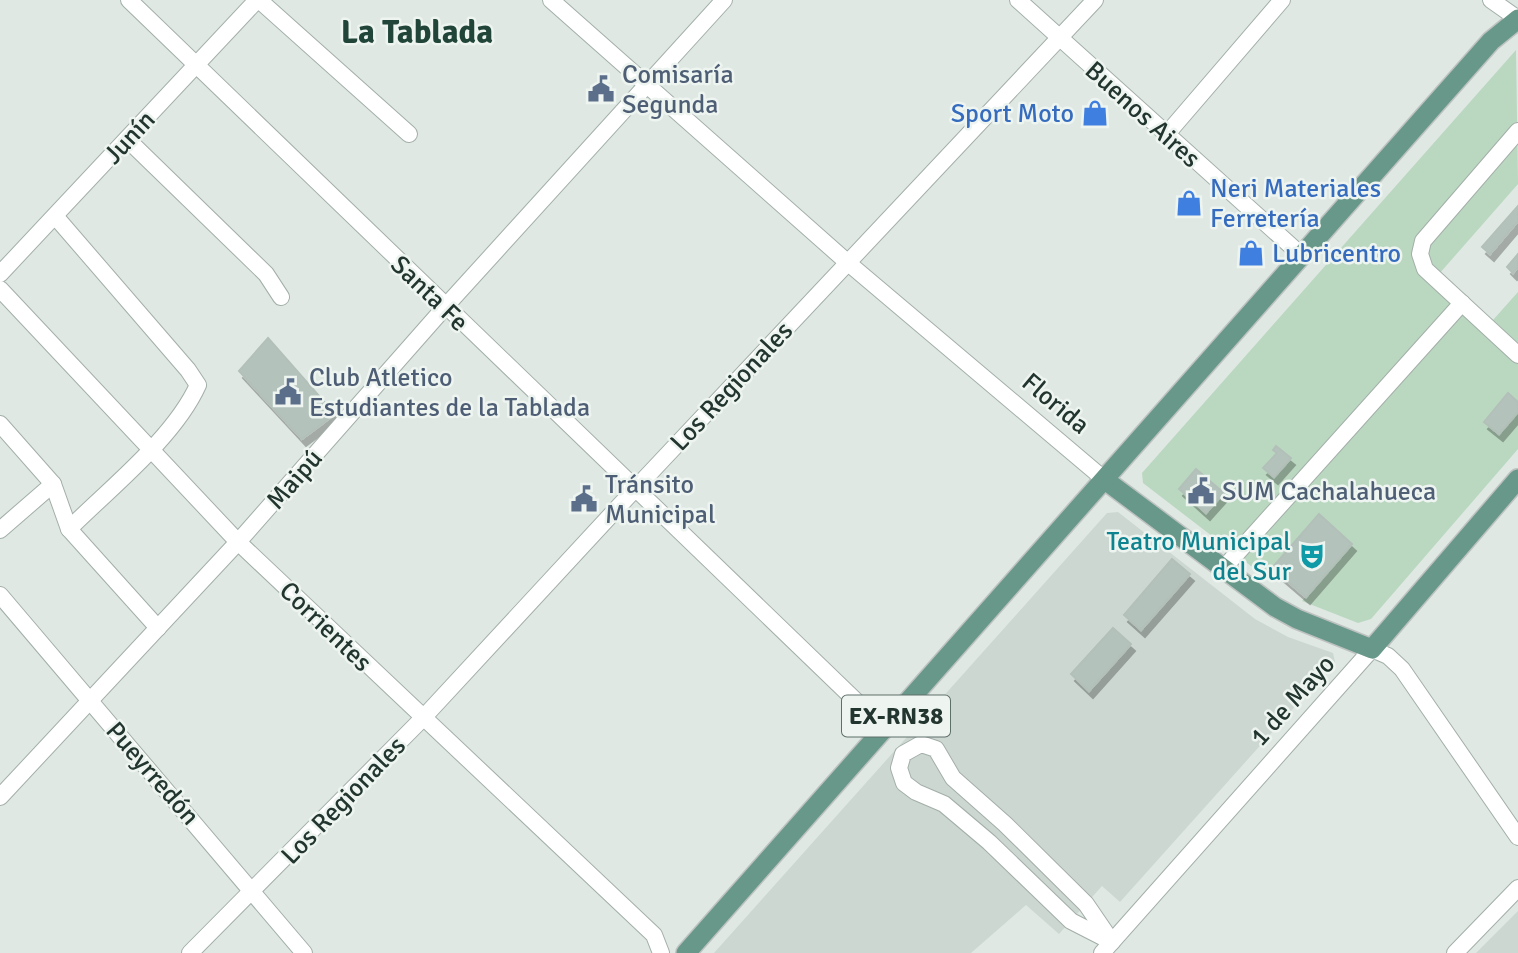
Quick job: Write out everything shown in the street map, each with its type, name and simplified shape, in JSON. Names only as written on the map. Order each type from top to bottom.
[{"type":"main road","name":"EX-RN38","points":[[687,953],[1105,480],[1113,466],[1491,41],[1518,19]]},
{"type":"main road","name":"1 de Mayo","points":[[1372,649],[1518,479]]},
{"type":"main road","name":"Florida","points":[[1105,480],[1222,570],[1297,619],[1372,649]]},
{"type":"street","name":"Santa Fe","points":[[129,0],[634,490],[885,729]]},
{"type":"street","name":"Junín","points":[[0,274],[258,0]]},
{"type":"street","points":[[258,0],[409,134]]},
{"type":"street","name":"Florida","points":[[551,0],[847,262],[1105,480]]},
{"type":"street","name":"Maipú","points":[[0,797],[238,542],[445,307],[724,0]]},
{"type":"street","name":"Buenos Aires","points":[[1018,0],[1301,255]]},
{"type":"street","name":"Los Regionales","points":[[190,953],[423,718],[847,262],[1096,0]]},
{"type":"street","points":[[1166,135],[1282,0]]},
{"type":"street","points":[[1491,0],[1518,19]]},
{"type":"street","points":[[1518,131],[1423,241],[1420,254],[1425,270],[1518,355]]},
{"type":"street","points":[[127,139],[266,274],[281,297]]},
{"type":"street","points":[[55,216],[198,385],[191,401],[150,449],[69,529]]},
{"type":"street","name":"Corrientes","points":[[0,289],[238,542],[653,935],[661,953]]},
{"type":"street","points":[[1222,570],[1462,303]]},
{"type":"street","points":[[0,424],[53,484],[69,529],[158,628]]},
{"type":"street","points":[[0,530],[53,484]]},
{"type":"street","name":"Pueyrredón","points":[[0,595],[304,953]]},
{"type":"street","name":"Florida","points":[[1372,649],[1388,656],[1402,669],[1518,837]]},
{"type":"street","name":"1 de Mayo","points":[[1107,947],[1372,649]]},
{"type":"street","points":[[921,744],[936,749],[953,778],[1005,824],[1086,904],[1107,947],[1070,921],[989,842],[944,804],[916,792],[904,782],[898,768],[908,749],[921,744]]},
{"type":"street","points":[[1455,953],[1518,888]]},
{"type":"shaded area","points":[[1118,512],[1255,619],[1288,637],[1333,653],[1335,662],[1120,902],[1102,886],[1059,934],[1026,905],[971,953],[714,953],[1107,513]]},
{"type":"shaded area","points":[[1518,911],[1518,953],[1476,953]]},
{"type":"green space","points":[[1516,50],[1518,184],[1439,274],[1493,320],[1518,292],[1518,449],[1371,619],[1358,623],[1302,601],[1352,544],[1319,514],[1264,576],[1143,483],[1142,473]]},
{"type":"building","points":[[1518,206],[1518,221],[1490,254],[1482,247]]},
{"type":"building","points":[[1518,254],[1518,267],[1513,273],[1507,267]]},
{"type":"building","name":"Club Atletico Estudiantes de la Tablada","points":[[268,338],[335,414],[302,439],[239,371]]},
{"type":"building","points":[[1508,393],[1518,402],[1518,412],[1499,434],[1484,422]]},
{"type":"building","points":[[1276,446],[1291,458],[1274,477],[1263,468],[1277,453],[1273,450]]},
{"type":"building","name":"SUM Cachalahueca","points":[[1196,469],[1224,493],[1206,513],[1179,489]]},
{"type":"building","name":"Teatro Municipal del Sur","points":[[1319,514],[1352,544],[1306,597],[1272,568]]},
{"type":"building","points":[[1172,559],[1190,574],[1141,630],[1124,615]]},
{"type":"building","points":[[1113,628],[1131,644],[1089,691],[1071,674]]},
{"type":"place","name":"Comisaría Segunda","points":[[601,89]]},
{"type":"place","name":"Sport Moto","points":[[1095,113]]},
{"type":"place","name":"Neri Materiales Ferretería","points":[[1189,203]]},
{"type":"place","name":"Lubricentro","points":[[1251,253]]},
{"type":"place","name":"Club Atletico Estudiantes de la Tablada","points":[[288,392]]},
{"type":"place","name":"SUM Cachalahueca","points":[[1201,491]]},
{"type":"place","name":"Tránsito Municipal","points":[[584,499]]},
{"type":"place","name":"Teatro Municipal del Sur","points":[[1312,556]]},
{"type":"district","name":"La Tablada","points":[[417,31]]}]
